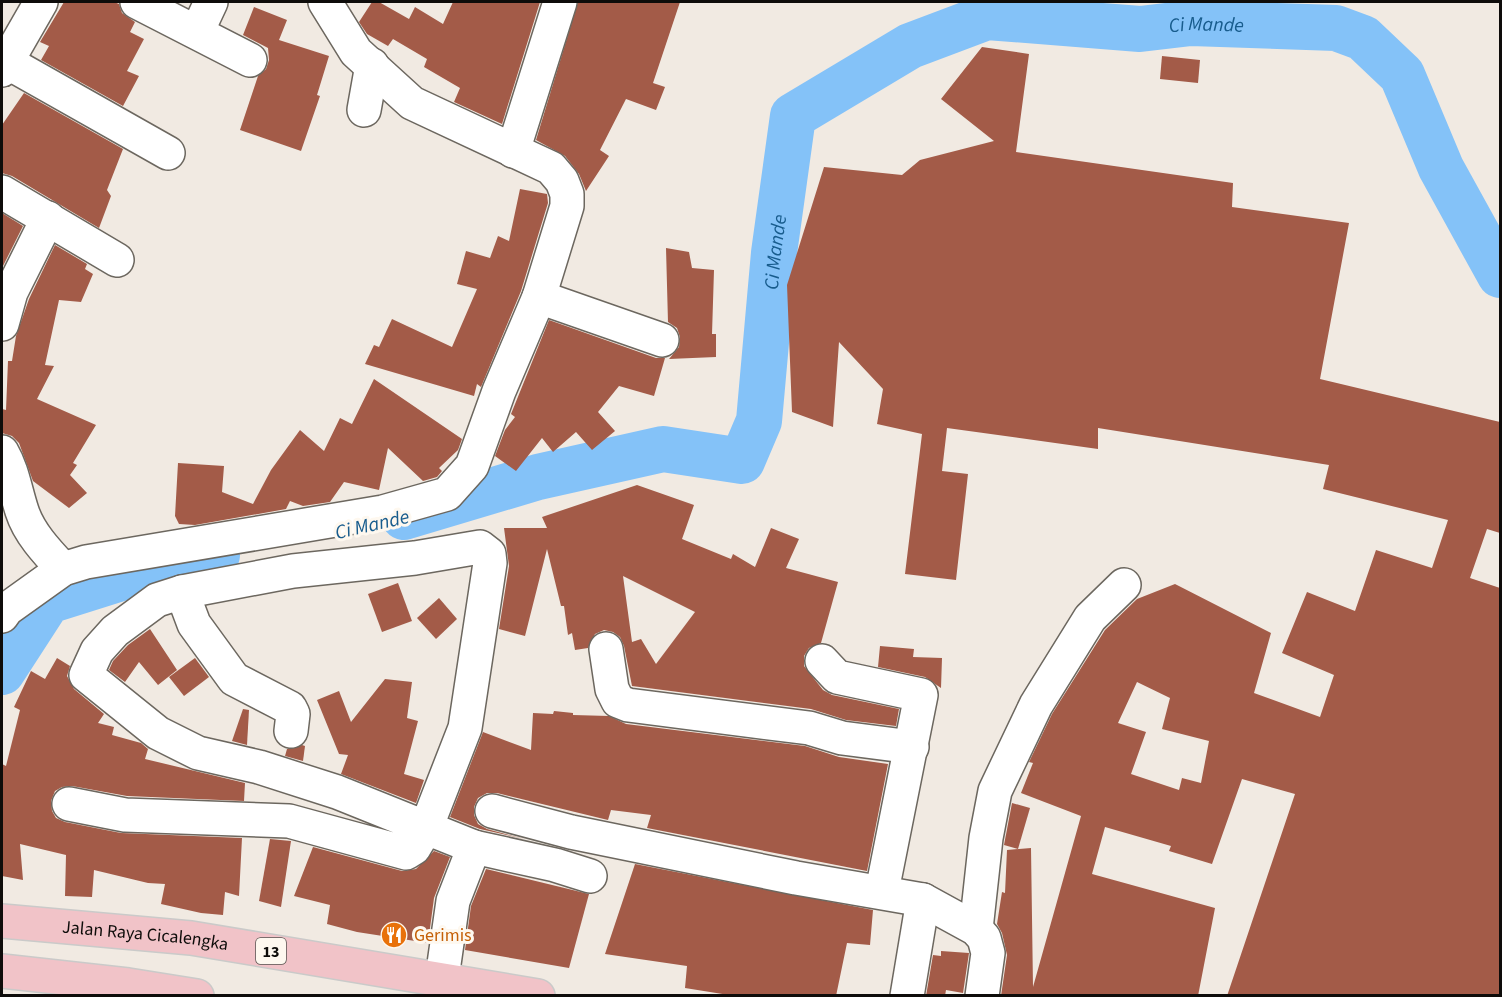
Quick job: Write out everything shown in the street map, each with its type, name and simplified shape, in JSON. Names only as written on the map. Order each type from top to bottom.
[{"type":"highway","name":"Jalan Raya Cicalengka","points":[[2,921],[191,938],[442,978],[538,996]]},
{"type":"highway","points":[[2,971],[128,985],[197,996]]},
{"type":"street","points":[[41,2],[4,66],[168,153]]},
{"type":"street","points":[[136,2],[250,60]]},
{"type":"street","points":[[197,32],[211,2]]},
{"type":"street","points":[[3,610],[63,569],[166,547],[383,512],[447,494],[472,466],[499,391],[539,297],[567,206],[567,194],[551,168],[412,103],[356,52],[325,2]]},
{"type":"street","points":[[513,152],[560,2]]},
{"type":"street","points":[[364,110],[372,65]]},
{"type":"street","points":[[2,192],[117,260]]},
{"type":"street","points":[[2,324],[11,292],[48,218]]},
{"type":"street","points":[[539,297],[662,340]]},
{"type":"street","points":[[2,452],[13,472],[22,513],[40,544],[63,569]]},
{"type":"street","points":[[69,804],[125,815],[289,820],[401,852],[414,848],[426,828],[465,728],[490,562],[486,549],[480,547],[415,558],[293,571],[182,592],[157,600],[115,631],[97,651],[87,670],[88,678],[158,733],[198,753],[259,767],[337,792],[426,828],[474,847],[555,865],[590,876]]},
{"type":"street","points":[[976,928],[986,838],[995,791],[1036,705],[1090,618],[1124,585]]},
{"type":"street","points":[[182,592],[194,624],[234,679],[290,708],[293,714],[291,731]]},
{"type":"street","points":[[606,649],[612,689],[618,701],[628,705],[809,728],[842,738],[912,747]]},
{"type":"street","points":[[822,661],[837,677],[921,695],[882,891]]},
{"type":"street","points":[[492,811],[583,834],[796,878],[882,891],[923,900],[976,928],[984,938],[988,954],[982,996]]},
{"type":"street","points":[[442,978],[453,901],[474,847]]},
{"type":"street","points":[[907,996],[923,900]]},
{"type":"building","points":[[64,2],[114,2],[119,4],[122,13],[135,22],[130,32],[144,39],[127,71],[139,76],[123,106],[41,60],[49,46],[40,42]]},
{"type":"building","points":[[372,2],[379,2],[409,19],[415,7],[443,24],[453,2],[540,2],[502,124],[454,102],[460,88],[424,67],[427,59],[393,39],[388,46],[367,34],[359,22]]},
{"type":"building","points":[[578,2],[680,2],[653,83],[665,87],[656,110],[626,99],[600,150],[609,156],[586,191],[579,174],[565,156],[536,140]]},
{"type":"building","points":[[254,7],[287,20],[279,40],[329,56],[317,95],[320,96],[301,151],[240,130],[258,76],[266,69],[269,60],[268,48],[243,35]]},
{"type":"building","points":[[982,47],[1029,54],[1016,152],[1233,183],[1232,207],[1349,223],[1320,379],[1500,422],[1500,533],[1487,529],[1470,578],[1500,588],[1500,996],[1227,996],[1295,794],[1242,779],[1212,864],[1169,851],[1171,846],[1105,827],[1092,874],[1215,908],[1198,996],[1001,996],[1007,955],[1002,933],[997,924],[1002,892],[1005,893],[1007,850],[1031,848],[1033,987],[1081,816],[1021,793],[1033,763],[1029,762],[1052,714],[1105,630],[1137,599],[1175,584],[1271,633],[1254,693],[1320,717],[1334,675],[1282,653],[1307,592],[1355,611],[1376,550],[1432,568],[1448,520],[1323,489],[1329,465],[1098,428],[1098,449],[947,428],[942,471],[968,474],[956,580],[905,574],[922,434],[877,424],[883,389],[839,342],[833,427],[792,412],[787,285],[824,167],[902,175],[920,160],[994,141],[941,99]],"holes":[[[1137,682],[1170,698],[1162,729],[1209,741],[1201,783],[1182,778],[1179,790],[1131,774],[1146,732],[1118,723]]]},
{"type":"building","points":[[1162,56],[1200,60],[1198,83],[1160,79]]},
{"type":"building","points":[[24,93],[123,149],[107,190],[111,196],[99,228],[12,176],[2,173],[2,125]]},
{"type":"building","points":[[520,189],[547,194],[548,203],[521,291],[481,387],[477,384],[474,396],[365,364],[374,345],[379,347],[392,319],[452,347],[477,289],[457,284],[466,251],[490,258],[498,236],[509,241]]},
{"type":"building","points":[[2,213],[23,226],[2,268]]},
{"type":"building","points":[[55,245],[87,264],[85,269],[93,274],[81,302],[59,300],[45,365],[54,366],[37,399],[96,425],[73,463],[77,465],[70,475],[87,493],[69,508],[33,481],[19,443],[12,436],[2,433],[2,409],[6,410],[8,361],[12,361],[16,336],[29,299]]},
{"type":"building","points":[[666,248],[689,252],[692,268],[714,270],[712,334],[716,334],[716,357],[669,359],[679,347],[680,337],[677,328],[668,322]]},
{"type":"building","points":[[549,320],[656,358],[665,358],[654,396],[619,386],[598,412],[615,431],[592,450],[576,432],[553,452],[542,438],[516,471],[495,456],[505,430],[515,417],[511,414]]},
{"type":"building","points":[[374,379],[462,439],[458,450],[439,468],[442,471],[437,477],[423,481],[388,448],[379,490],[344,482],[330,502],[303,506],[290,501],[286,509],[195,525],[179,524],[175,516],[178,463],[224,466],[222,492],[253,504],[271,470],[300,430],[324,451],[340,418],[352,424]]},
{"type":"building","points":[[637,485],[694,505],[682,539],[731,559],[733,554],[755,567],[771,528],[799,539],[786,568],[838,582],[821,643],[809,648],[804,656],[804,666],[823,690],[832,695],[899,709],[896,726],[846,720],[811,709],[632,686],[624,646],[620,637],[613,632],[604,630],[595,634],[588,648],[575,650],[572,633],[568,635],[564,606],[561,606],[547,549],[525,636],[499,629],[509,566],[504,528],[547,528],[542,517]],"holes":[[[623,576],[695,612],[656,664],[641,639],[632,642]]]},
{"type":"building","points":[[398,583],[412,621],[382,632],[368,594]]},
{"type":"building","points":[[439,598],[457,619],[436,639],[417,618]]},
{"type":"building","points":[[150,629],[177,670],[158,685],[139,662],[125,682],[109,670],[113,661],[128,645]]},
{"type":"building","points":[[880,646],[914,649],[913,657],[942,658],[941,688],[925,677],[878,667]]},
{"type":"building","points":[[57,658],[70,666],[67,676],[74,689],[104,714],[98,723],[114,727],[112,735],[141,743],[148,749],[145,759],[245,783],[244,801],[127,796],[72,786],[62,787],[55,791],[51,801],[52,811],[56,818],[65,822],[121,833],[242,838],[239,896],[225,892],[223,915],[201,913],[161,904],[165,884],[148,883],[94,870],[92,897],[65,896],[66,855],[20,844],[23,880],[2,876],[2,764],[6,766],[20,710],[14,707],[31,671],[45,679]]},
{"type":"building","points":[[195,658],[209,677],[184,696],[169,677]]},
{"type":"building","points":[[385,679],[412,682],[407,718],[418,721],[404,774],[424,780],[416,803],[341,774],[348,755],[339,754],[317,700],[339,691],[351,722]]},
{"type":"building","points":[[243,709],[249,710],[247,745],[232,741]]},
{"type":"building","points":[[554,711],[573,713],[573,715],[609,716],[626,724],[805,746],[839,757],[888,764],[867,871],[647,828],[651,815],[611,810],[608,820],[497,793],[487,793],[478,798],[474,807],[474,815],[478,824],[487,829],[524,839],[480,829],[450,817],[483,732],[531,750],[533,713],[553,714]]},
{"type":"building","points":[[305,746],[303,761],[285,756],[287,749]]},
{"type":"building","points":[[1012,803],[1030,808],[1018,849],[1004,845]]},
{"type":"building","points":[[270,839],[291,841],[281,907],[259,901]]},
{"type":"building","points":[[313,847],[402,871],[416,869],[434,851],[450,857],[434,898],[428,943],[357,932],[327,924],[330,905],[294,896]]},
{"type":"building","points":[[635,864],[873,910],[870,945],[847,943],[836,996],[735,996],[685,988],[687,966],[605,954]]},
{"type":"building","points":[[486,869],[589,894],[569,968],[465,950],[471,906]]},
{"type":"building","points":[[941,951],[969,953],[963,993],[946,990],[945,996],[926,996],[933,955],[941,956]]},
{"type":"waterway","name":"Ci Mande","points":[[404,517],[538,477],[663,449],[742,461],[759,421],[774,253],[793,116],[910,46],[987,17],[1140,29],[1191,23],[1336,28],[1363,38],[1402,75],[1441,168],[1500,275]]},
{"type":"waterway","name":"Ci Mande","points":[[2,672],[48,601],[159,566],[217,555]]},
{"type":"place","name":"Gerimis","points":[[394,935]]}]
